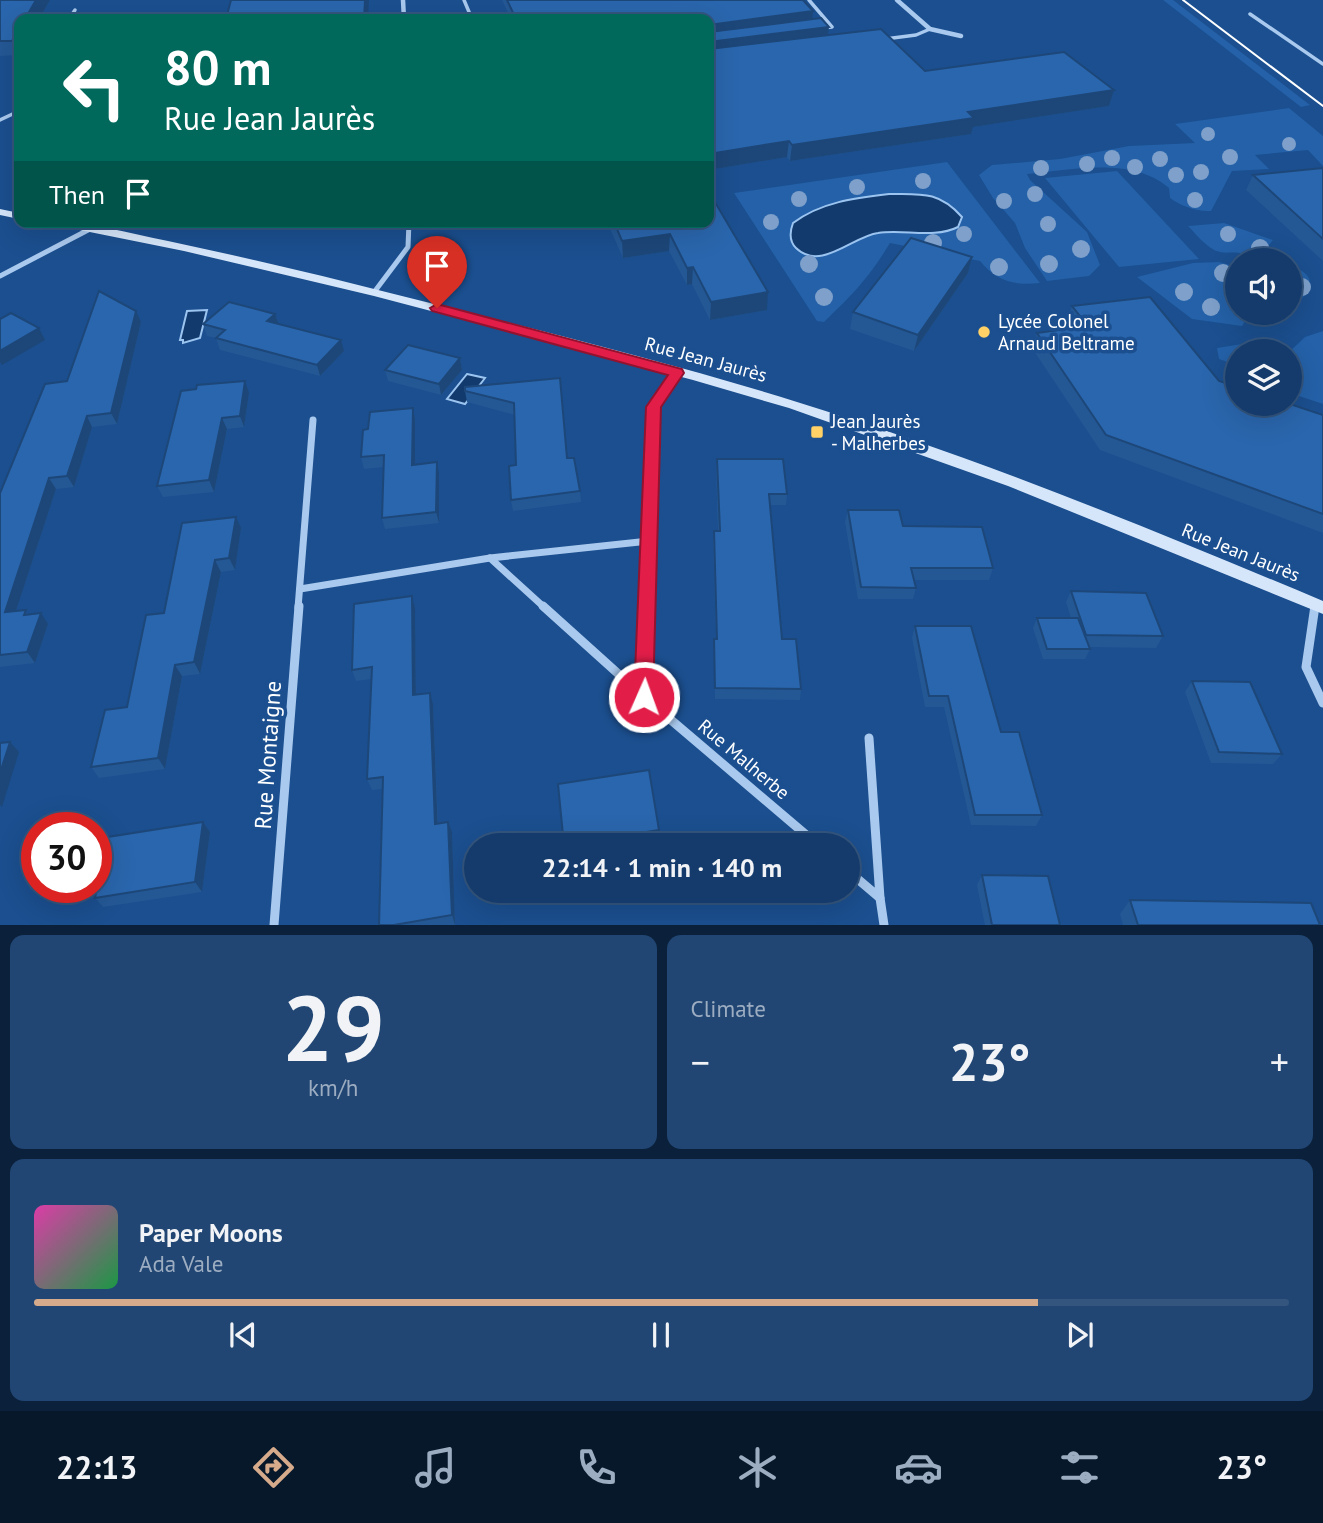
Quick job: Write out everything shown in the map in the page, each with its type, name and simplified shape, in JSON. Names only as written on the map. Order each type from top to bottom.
[{"type":"main road","name":"Rue Jean Jaurès","points":[[85,228],[375,291],[825,415],[1044,496],[1319,606]]},
{"type":"street","points":[[897,0],[930,29],[961,36]]},
{"type":"street","points":[[375,291],[408,247],[409,228]]},
{"type":"street","points":[[0,276],[90,229]]},
{"type":"street","points":[[644,697],[654,407],[677,373]]},
{"type":"street","name":"Rue Montaigne","points":[[274,925],[313,420]]},
{"type":"street","points":[[300,589],[489,558],[649,541]]},
{"type":"street","points":[[489,558],[644,697]]},
{"type":"street","points":[[1319,606],[1306,667],[1323,703]]},
{"type":"street","name":"Rue Malherbe","points":[[644,697],[804,833]]},
{"type":"street","points":[[869,738],[884,925]]},
{"type":"street","points":[[860,881],[880,898]]},
{"type":"lane","points":[[810,0],[832,27],[818,29]]},
{"type":"lane","points":[[72,14],[75,10]]},
{"type":"lane","points":[[1250,14],[1323,64]]},
{"type":"lane","points":[[874,40],[916,35],[930,29]]},
{"type":"shaded area","points":[[1163,0],[1173,0],[1310,105],[1301,107]]},
{"type":"shaded area","points":[[1289,108],[1323,136],[1323,166],[1308,150],[1255,155],[1269,169],[1232,171],[1211,211],[1179,204],[1170,198],[1169,188],[1154,178],[1120,168],[1082,168],[1027,174],[1030,180],[1087,232],[1100,265],[1089,276],[1047,281],[1025,248],[1015,223],[993,198],[979,175],[992,165],[1060,159],[1129,146],[1195,143],[1175,124]]},
{"type":"shaded area","points":[[947,162],[1040,283],[1014,283],[999,278],[980,261],[890,243],[852,294],[824,322],[817,321],[734,193]]},
{"type":"shaded area","points":[[1117,171],[1199,259],[1119,267],[1045,178]]},
{"type":"shaded area","points":[[889,194],[920,194],[937,198],[962,217],[958,227],[949,231],[878,233],[826,255],[806,254],[792,242],[793,223],[815,210],[851,199]]},
{"type":"shaded area","points":[[1224,223],[1273,240],[1266,248],[1225,248],[1225,252],[1220,252],[1202,241],[1188,226]]},
{"type":"shaded area","points":[[1193,263],[1225,264],[1225,324],[1192,319],[1137,277]]},
{"type":"shaded area","points":[[1302,271],[1309,279],[1310,285],[1302,298]]},
{"type":"shaded area","points":[[207,310],[200,338],[183,343],[183,340],[180,340],[187,311]]},
{"type":"shaded area","points":[[1323,331],[1323,404],[1302,397],[1302,340]]},
{"type":"shaded area","points":[[1225,347],[1225,361],[1219,359],[1217,348]]},
{"type":"shaded area","points":[[467,374],[485,378],[465,404],[447,399]]},
{"type":"building","points":[[0,0],[36,0],[28,14],[14,14],[12,41],[0,41]]},
{"type":"building","points":[[231,0],[365,0],[364,14],[227,14]]},
{"type":"building","points":[[507,0],[803,0],[813,11],[714,24],[714,14],[514,14]]},
{"type":"building","points":[[821,18],[829,27],[714,41],[714,31]]},
{"type":"building","points":[[881,29],[925,71],[1064,52],[1114,90],[968,112],[974,118],[792,145],[789,141],[714,153],[714,48]]},
{"type":"building","points":[[1323,168],[1323,239],[1253,175]]},
{"type":"building","points":[[714,200],[768,292],[711,302],[693,267],[687,268],[670,234],[622,241],[617,228],[714,228]]},
{"type":"building","points":[[911,238],[972,257],[918,335],[853,312]]},
{"type":"building","points":[[99,291],[136,311],[111,413],[87,416],[67,476],[49,478],[5,612],[26,610],[24,615],[41,613],[27,652],[0,655],[0,493],[45,384],[67,381]]},
{"type":"building","points":[[1150,297],[1219,381],[1225,383],[1225,416],[1302,416],[1302,408],[1323,415],[1323,514],[1106,435],[1037,333],[1088,326],[1072,306]]},
{"type":"building","points":[[229,302],[275,314],[267,321],[341,340],[317,365],[216,338],[225,330],[203,324]]},
{"type":"building","points":[[11,313],[39,328],[0,351],[0,319]]},
{"type":"building","points":[[408,345],[460,358],[439,384],[385,370]]},
{"type":"building","points":[[560,378],[567,458],[574,458],[580,491],[511,500],[509,466],[516,465],[514,403],[465,391],[465,387]]},
{"type":"building","points":[[245,381],[240,416],[222,418],[209,480],[157,486],[181,391],[196,389],[197,385]]},
{"type":"building","points":[[413,408],[412,465],[437,462],[436,512],[382,518],[384,455],[361,457],[363,430],[368,429],[370,412]]},
{"type":"building","points":[[717,459],[783,459],[787,494],[769,494],[782,639],[796,639],[801,689],[715,688],[714,639],[717,639],[714,531],[720,531]]},
{"type":"building","points":[[848,510],[899,510],[903,526],[982,527],[993,568],[911,568],[916,588],[861,587]]},
{"type":"building","points":[[236,517],[229,558],[215,560],[194,662],[175,665],[158,758],[91,767],[105,710],[127,707],[146,615],[164,613],[182,523]]},
{"type":"building","points":[[1071,591],[1146,593],[1163,636],[1086,635]]},
{"type":"building","points":[[412,596],[413,695],[430,693],[435,824],[448,822],[452,915],[379,925],[383,777],[367,779],[372,667],[352,670],[354,604]]},
{"type":"building","points":[[1037,618],[1078,618],[1090,649],[1047,649]]},
{"type":"building","points":[[915,626],[971,626],[1001,732],[1019,732],[1042,815],[975,815],[948,696],[929,696]]},
{"type":"building","points":[[1192,681],[1250,682],[1282,754],[1219,752]]},
{"type":"building","points":[[10,742],[0,773],[0,743]]},
{"type":"building","points":[[649,770],[659,830],[640,833],[563,833],[558,784]]},
{"type":"building","points":[[203,822],[195,882],[112,895],[112,836]]},
{"type":"building","points":[[982,875],[1048,876],[1060,925],[992,925]]},
{"type":"building","points":[[1130,900],[1311,903],[1320,925],[1138,925]]},
{"type":"tram line","points":[[1183,0],[1323,106]]},
{"type":"place","name":"Lycée Colonel Arnaud Beltrame","points":[[984,332]]},
{"type":"place","name":"Jean Jaurès - Malherbes","points":[[817,432]]},
{"type":"route","points":[[437,308],[677,373],[654,407],[644,697]]}]
